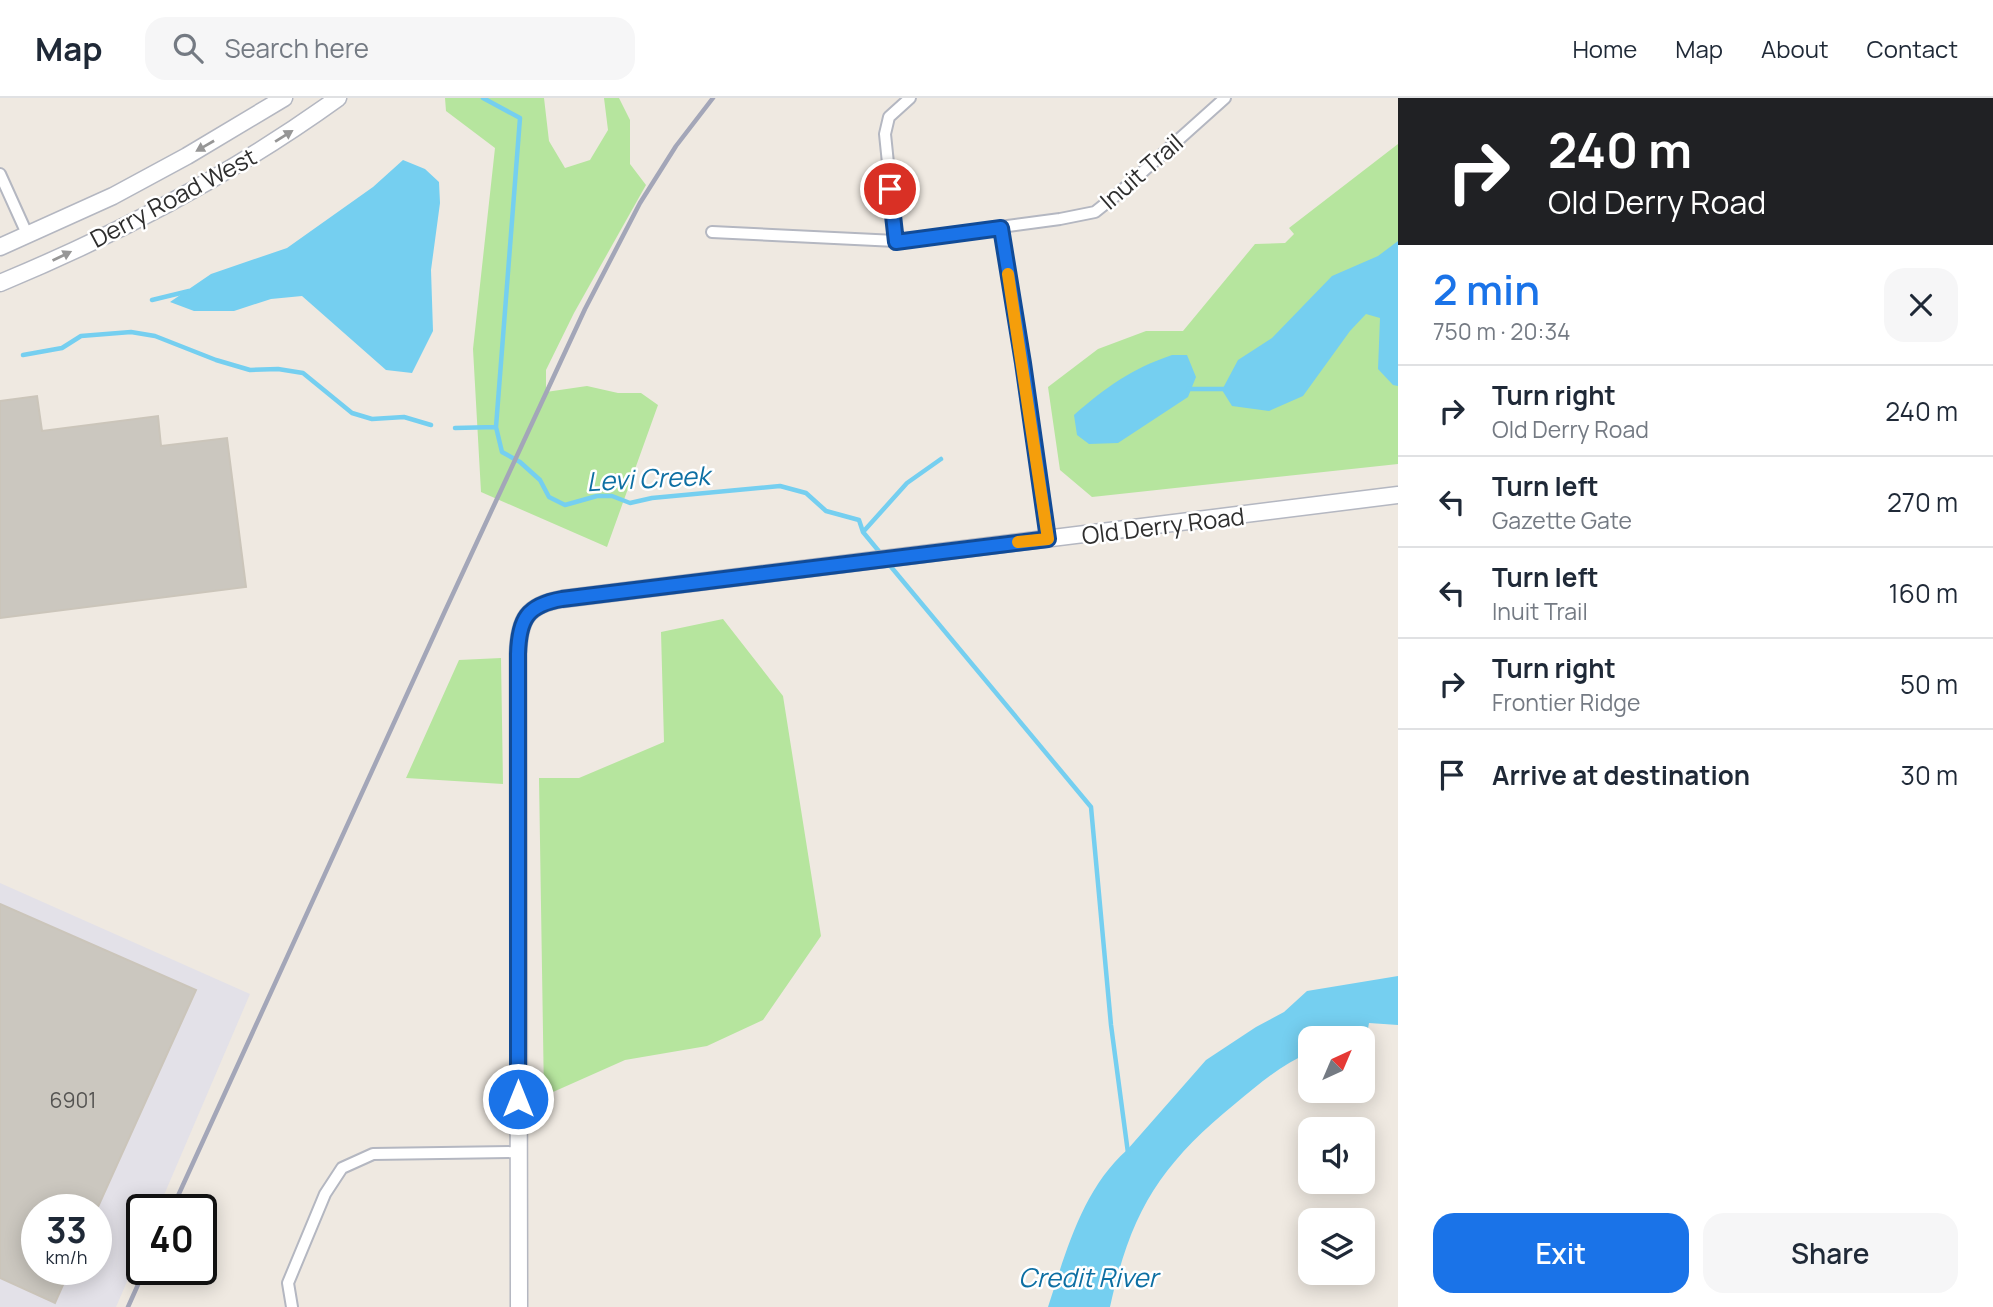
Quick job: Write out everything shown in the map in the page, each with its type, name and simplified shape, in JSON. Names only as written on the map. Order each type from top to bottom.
[{"type":"street","name":"Derry Road West","points":[[0,247],[152,175],[230,132],[284,98]]},
{"type":"street","name":"Derry Road West","points":[[0,284],[121,227],[197,187],[298,127],[338,98]]},
{"type":"street","points":[[896,242],[885,134],[889,117],[910,98]]},
{"type":"street","name":"Inuit Trail","points":[[712,232],[896,242],[1095,212],[1225,98]]},
{"type":"street","points":[[0,174],[28,236]]},
{"type":"street","points":[[1001,228],[1048,539]]},
{"type":"street","name":"Old Derry Road","points":[[518,1152],[518,654],[521,625],[535,608],[547,602],[848,562],[1398,495]]},
{"type":"street","points":[[292,1307],[288,1283],[325,1194],[342,1168],[373,1154],[518,1152],[519,1307]]},
{"type":"shaded area","points":[[0,883],[250,994],[164,1194],[126,1194],[126,1284],[116,1307],[0,1307]]},
{"type":"green space","points":[[445,98],[544,98],[549,141],[565,168],[590,160],[608,130],[604,98],[619,98],[630,120],[630,164],[646,185],[574,313],[546,370],[546,392],[587,386],[618,393],[641,393],[658,405],[607,547],[481,492],[473,349],[495,148],[446,111]]},
{"type":"green space","points":[[1398,144],[1398,464],[1092,497],[1060,470],[1048,387],[1098,349],[1146,331],[1183,331],[1255,244],[1285,243],[1294,234],[1289,228]]},
{"type":"green space","points":[[723,619],[783,696],[821,936],[763,1020],[707,1046],[625,1060],[544,1096],[539,778],[579,778],[664,742],[661,632]]},
{"type":"green space","points":[[501,658],[503,784],[406,778],[459,660]]},
{"type":"water","points":[[403,160],[425,169],[439,182],[440,203],[431,270],[433,331],[412,373],[386,370],[302,296],[271,299],[234,311],[194,311],[170,302],[211,274],[287,248],[373,187]]},
{"type":"water","points":[[1398,241],[1398,386],[1393,385],[1378,369],[1380,318],[1366,314],[1350,331],[1303,396],[1269,411],[1232,406],[1222,390],[1238,360],[1272,338],[1332,276],[1378,256]]},
{"type":"water","points":[[1172,355],[1187,355],[1196,377],[1188,397],[1118,443],[1089,444],[1077,435],[1074,415],[1108,387],[1157,360]]},
{"type":"water","name":"Credit River","points":[[1398,976],[1398,1025],[1369,1023],[1368,1026],[1298,1026],[1298,1058],[1263,1081],[1210,1126],[1168,1169],[1152,1192],[1128,1243],[1110,1307],[1048,1307],[1077,1223],[1111,1166],[1206,1060],[1284,1012],[1307,991]]},
{"type":"building","points":[[37,396],[42,431],[158,416],[161,446],[227,438],[246,587],[0,618],[0,401]]},
{"type":"building","points":[[0,904],[196,990],[104,1194],[21,1194],[21,1285],[63,1285],[55,1303],[0,1278]]},
{"type":"waterway","name":"Levi Creek","points":[[483,98],[520,118],[496,427],[502,452],[520,462],[540,480],[549,497],[565,505],[597,496],[612,496],[630,503],[652,498],[780,486],[806,493],[826,511],[859,520],[863,532],[882,555]]},
{"type":"waterway","points":[[152,300],[189,291]]},
{"type":"waterway","points":[[23,355],[62,348],[81,336],[131,332],[155,336],[250,370],[278,369],[303,373],[352,413],[372,419],[404,417],[431,425]]},
{"type":"waterway","points":[[1188,389],[1224,389]]},
{"type":"waterway","points":[[455,428],[496,427]]},
{"type":"waterway","points":[[863,532],[907,483],[941,459]]},
{"type":"waterway","points":[[887,562],[1091,807],[1111,1025],[1128,1153]]},
{"type":"railway","points":[[179,1194],[585,309],[640,203],[676,146],[713,98]]},
{"type":"railway","points":[[128,1307],[138,1285]]},
{"type":"slow traffic","points":[[1008,274],[1048,539],[1018,542]]},
{"type":"route","points":[[518,1099],[518,654],[521,625],[526,616],[547,602],[562,599],[1048,539],[1001,228],[896,242],[890,189]]}]
